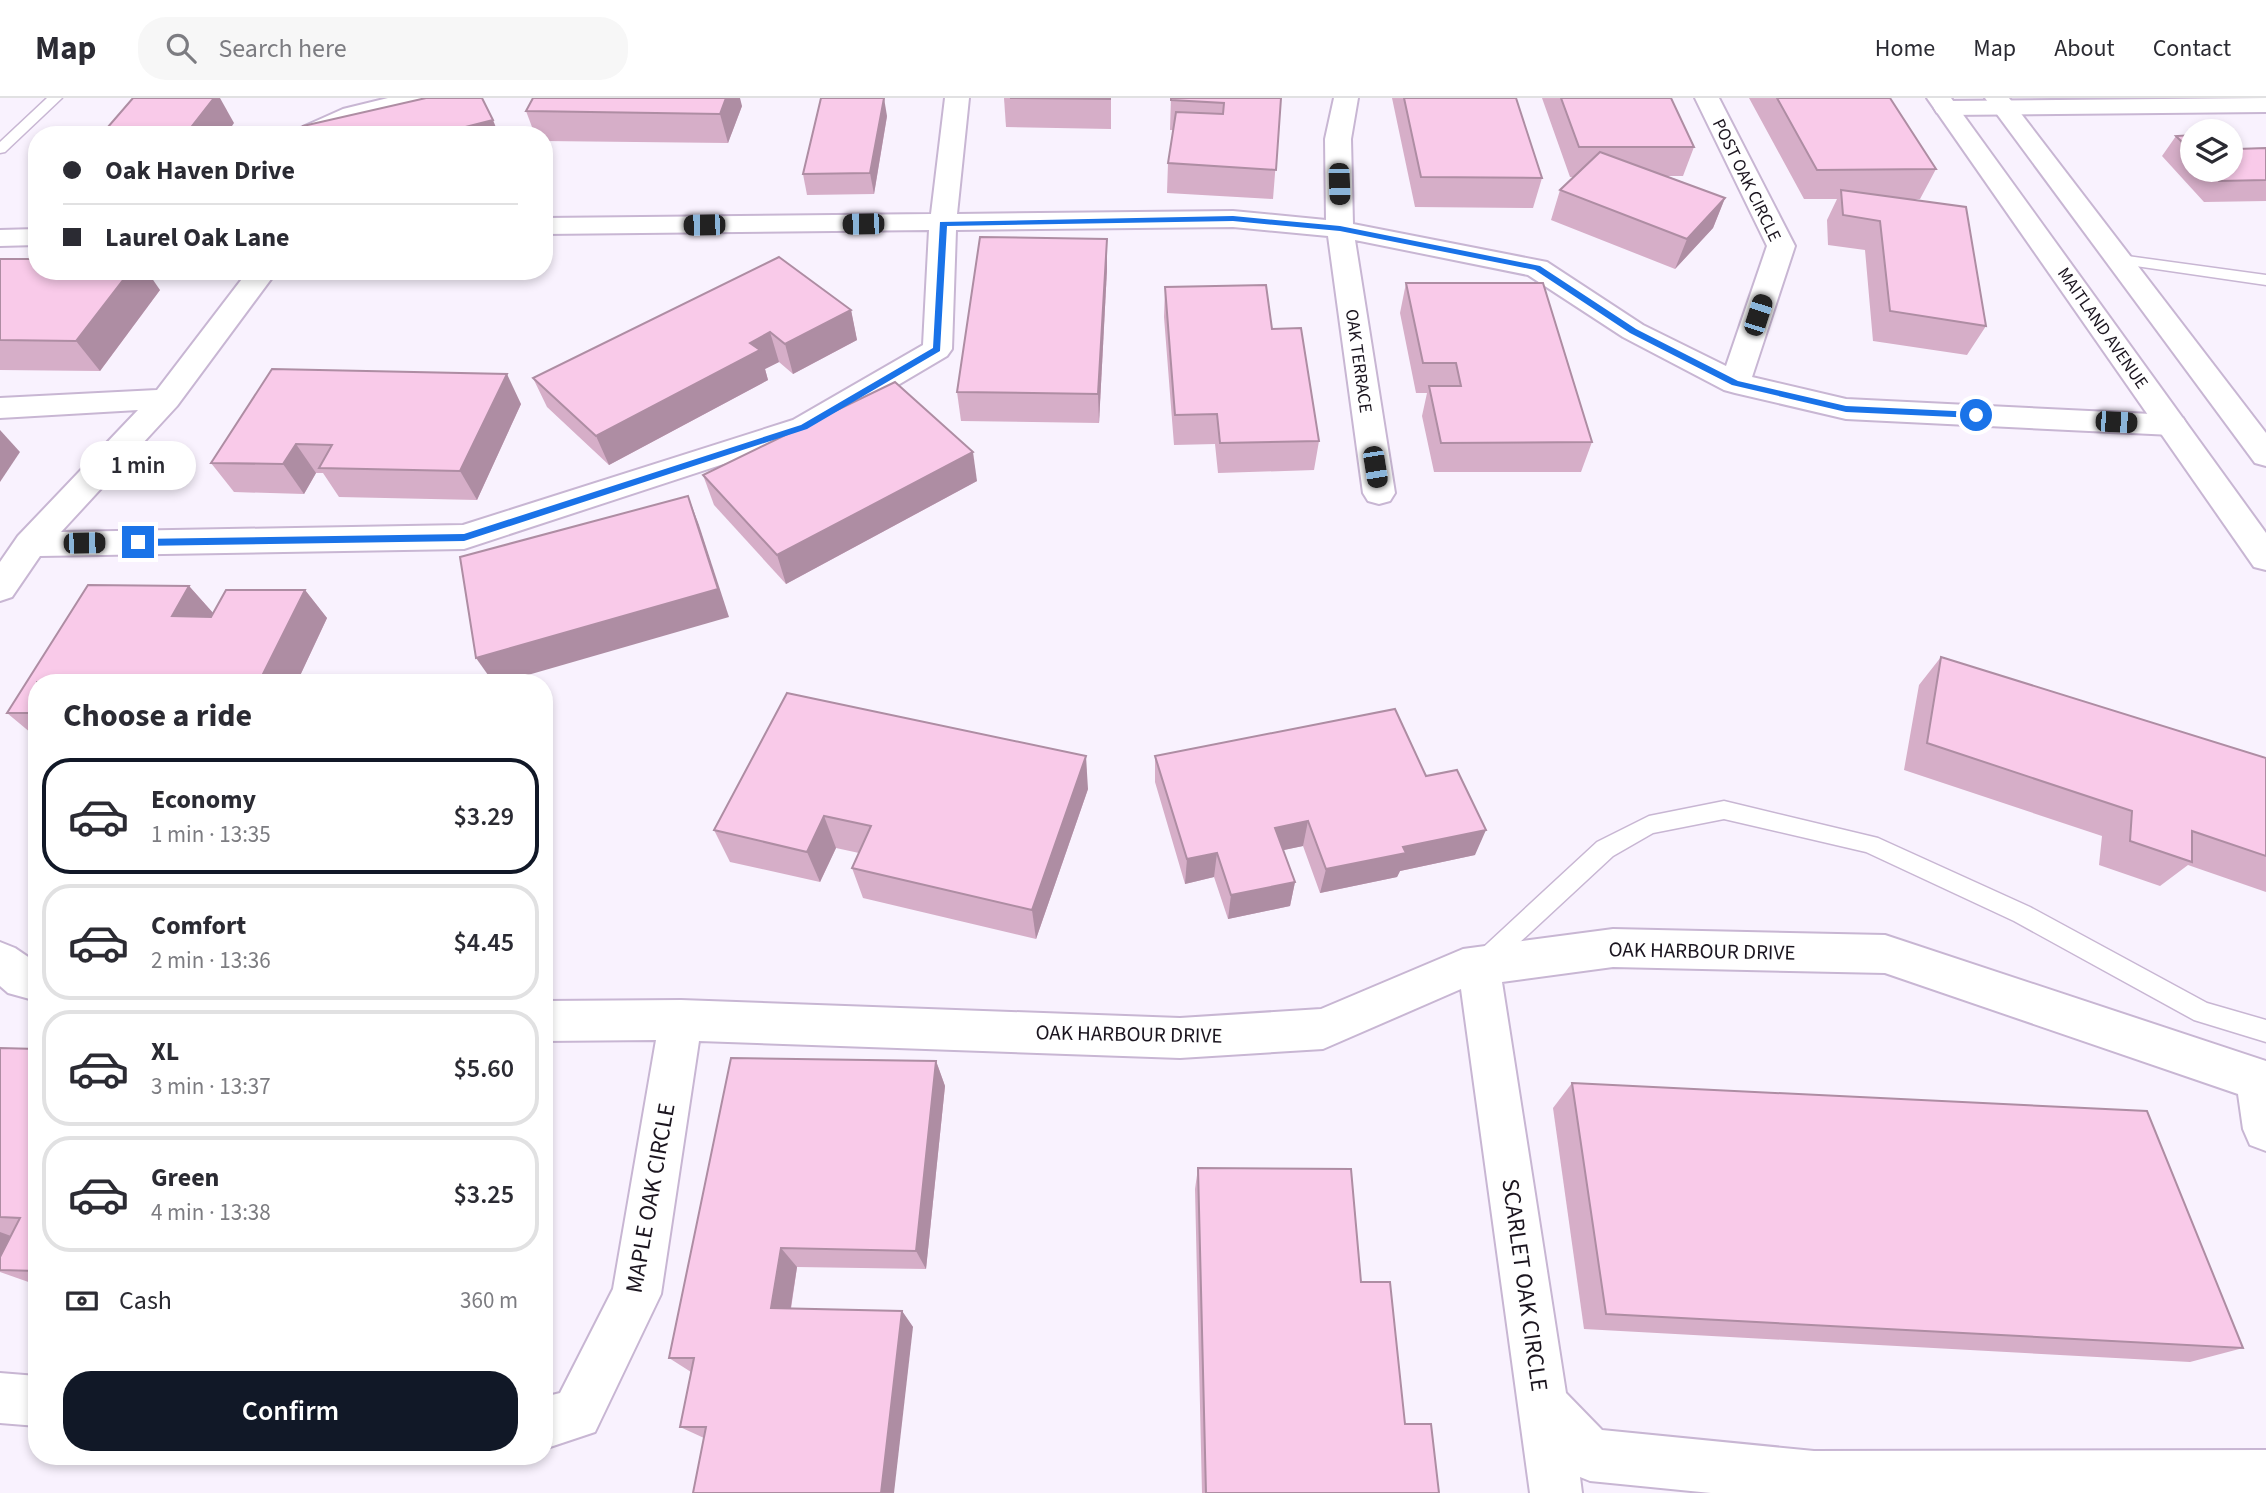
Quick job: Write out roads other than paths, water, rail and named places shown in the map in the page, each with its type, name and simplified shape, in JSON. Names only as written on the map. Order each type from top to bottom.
[{"type":"street","points":[[325,126],[352,114],[418,98]]},
{"type":"street","points":[[30,544],[464,537],[804,427],[937,349],[943,223],[957,98]]},
{"type":"street","points":[[1340,229],[1338,139],[1346,98]]},
{"type":"street","name":"POST OAK CIRCLE","points":[[1707,98],[1781,246],[1735,383]]},
{"type":"street","points":[[1943,103],[2266,105]]},
{"type":"street","name":"MAITLAND AVENUE","points":[[1943,103],[2266,558]]},
{"type":"street","points":[[2001,103],[2120,260],[2255,424],[2266,455]]},
{"type":"street","points":[[553,226],[1233,219],[1340,229],[1538,268],[1633,331],[1735,383],[1846,409],[2172,425],[2255,424]]},
{"type":"street","name":"OAK TERRACE","points":[[1340,229],[1379,493]]},
{"type":"street","points":[[0,238],[28,237]]},
{"type":"street","points":[[0,589],[30,544],[166,399],[255,280]]},
{"type":"street","points":[[0,408],[166,399]]},
{"type":"street","name":"OAK HARBOUR DRIVE","points":[[553,1021],[681,1020],[1180,1038],[1323,1029],[1463,968],[1614,948],[1885,954],[2262,1082]]},
{"type":"street","points":[[0,961],[28,980]]},
{"type":"street","name":"SCARLET OAK CIRCLE","points":[[1479,966],[1542,1405],[1590,1455],[1814,1477],[2266,1476]]},
{"type":"street","name":"MAPLE OAK CIRCLE","points":[[553,1421],[577,1415],[637,1294],[681,1020]]},
{"type":"street","points":[[2262,1082],[2266,1129]]},
{"type":"street","points":[[0,1398],[28,1400]]},
{"type":"street","points":[[1542,1405],[1556,1493]]},
{"type":"lane","points":[[0,149],[55,98]]},
{"type":"lane","points":[[2120,260],[2266,280]]},
{"type":"lane","points":[[1479,966],[1605,849],[1649,825],[1724,810],[1870,844],[2022,914],[2202,1012],[2266,1031]]}]
